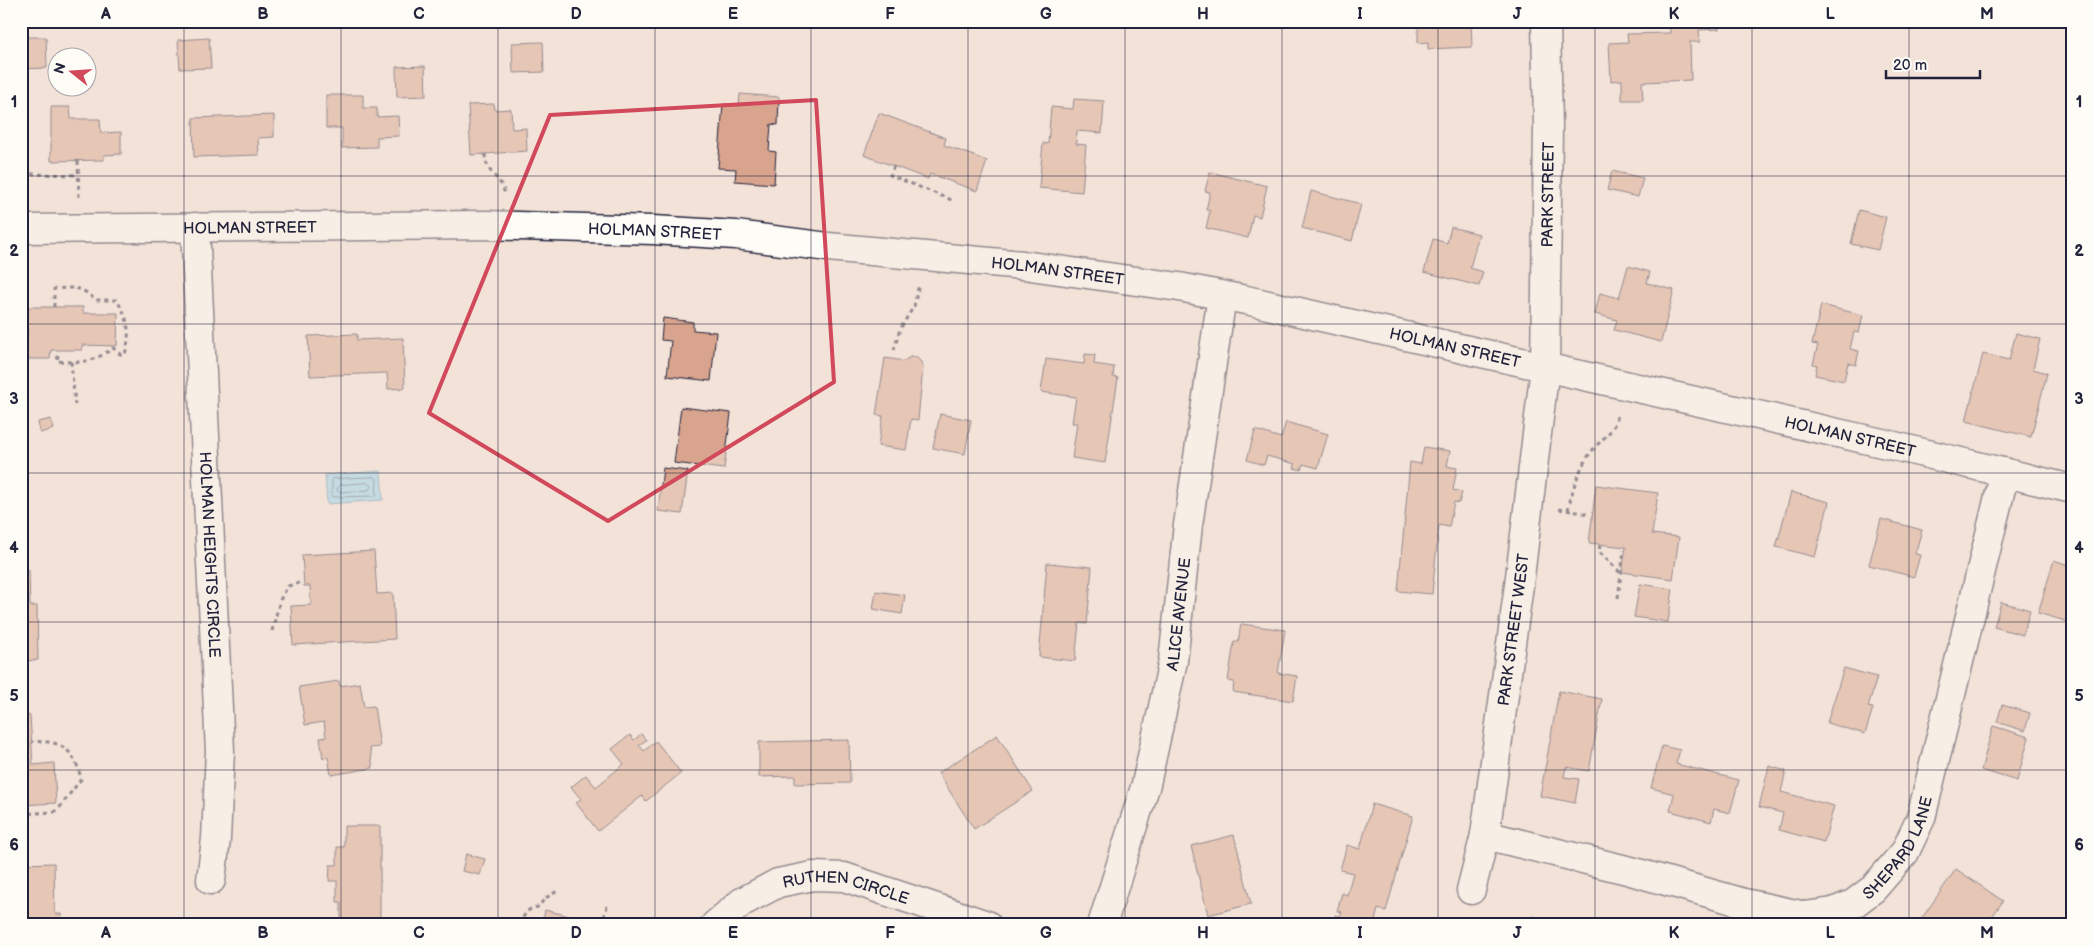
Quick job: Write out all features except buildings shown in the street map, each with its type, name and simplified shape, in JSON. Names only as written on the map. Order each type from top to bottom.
[{"type":"street","name":"PARK STREET","points":[[1545,367],[1548,127],[1546,21]]},
{"type":"street","name":"HOLMAN STREET","points":[[21,229],[504,226],[653,230],[736,235],[838,248],[1032,266],[1173,286],[1392,332],[2072,488]]},
{"type":"street","name":"HOLMAN HEIGHTS CIRCLE","points":[[195,227],[220,751],[216,839],[211,880]]},
{"type":"street","name":"ALICE AVENUE","points":[[1102,925],[1146,784],[1173,661],[1188,525],[1222,296]]},
{"type":"street","name":"PARK STREET WEST","points":[[1471,890],[1485,835],[1519,585],[1545,367]]},
{"type":"street","name":"SHEPARD LANE","points":[[1485,835],[1631,871],[1744,903],[1806,916],[1833,912],[1853,904],[1873,890],[1905,852],[1921,818],[2005,472]]},
{"type":"street","name":"RUTHEN CIRCLE","points":[[715,925],[742,902],[778,884],[813,876],[844,877],[987,925]]},
{"type":"path","points":[[486,154],[486,166],[503,186],[506,199],[504,226]]},
{"type":"path","points":[[78,161],[79,229]]},
{"type":"path","points":[[894,166],[890,175],[954,202]]},
{"type":"path","points":[[31,174],[78,175]]},
{"type":"path","points":[[894,350],[900,329],[914,306],[919,282]]},
{"type":"path","points":[[54,307],[54,289],[76,288],[86,290],[95,300],[116,300],[123,309],[129,330],[125,354],[120,354],[113,348],[96,359],[84,362],[57,361],[58,355]]},
{"type":"path","points":[[71,362],[75,405]]},
{"type":"path","points":[[1568,510],[1579,474],[1598,443],[1614,427],[1619,406]]},
{"type":"path","points":[[1600,545],[1599,552],[1618,570],[1621,576]]},
{"type":"path","points":[[1618,598],[1624,550]]},
{"type":"path","points":[[272,631],[284,592],[288,586],[299,584]]},
{"type":"path","points":[[21,814],[54,812],[81,779],[78,763],[70,751],[53,742],[32,742]]},
{"type":"path","points":[[520,925],[526,912],[531,908],[539,908],[544,899],[559,890]]},
{"type":"path","points":[[602,925],[607,906]]},
{"type":"highlighted area","points":[[816,100],[834,382],[608,521],[429,413],[550,115]]},
{"type":"water","points":[[381,471],[383,500],[327,504],[325,475]]}]
